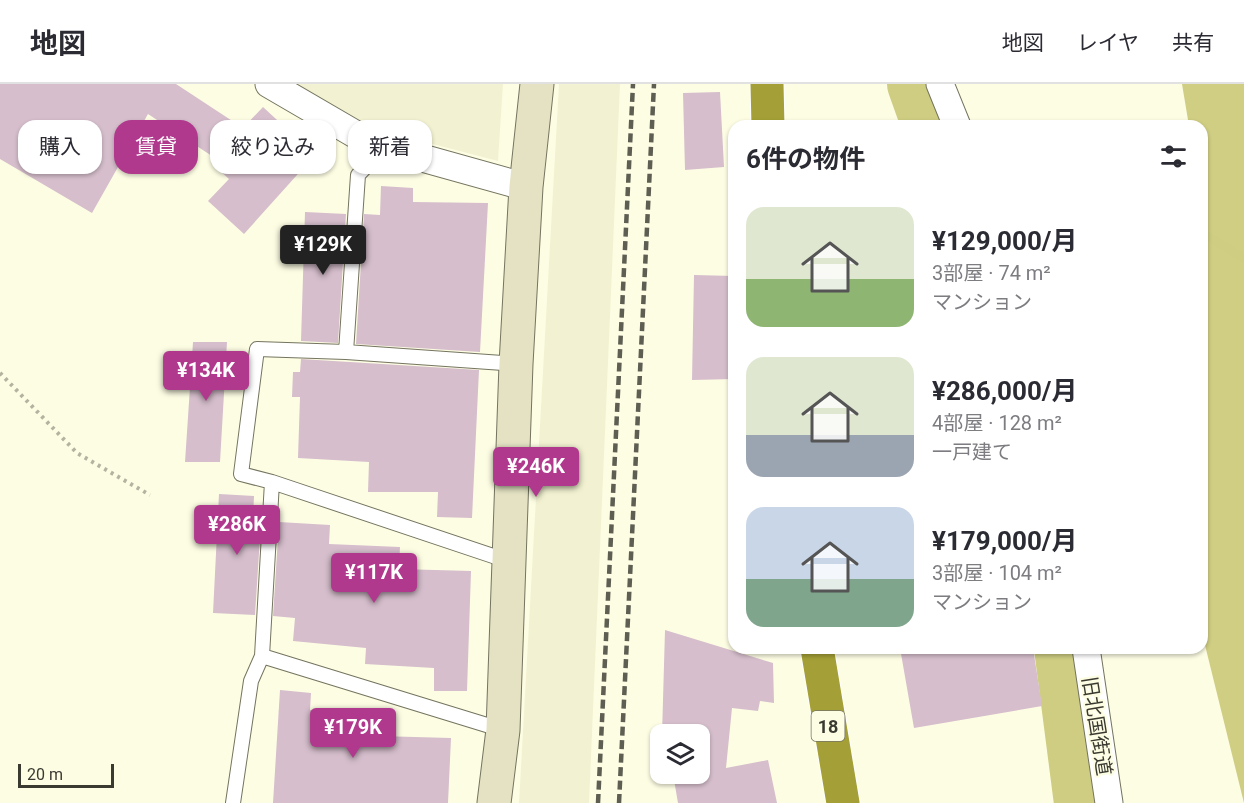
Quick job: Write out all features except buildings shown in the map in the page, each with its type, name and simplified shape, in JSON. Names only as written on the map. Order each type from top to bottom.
[{"type":"highway","points":[[767,84],[768,120]]},
{"type":"highway","name":"18","points":[[818,654],[843,803]]},
{"type":"street","points":[[269,84],[348,130]]},
{"type":"street","points":[[494,803],[503,730],[516,364],[526,187],[537,84]]},
{"type":"street","points":[[940,84],[955,120]]},
{"type":"street","points":[[432,160],[526,187]]},
{"type":"street","name":"旧北国街道","points":[[1087,654],[1109,803]]},
{"type":"lane","points":[[346,352],[359,174]]},
{"type":"lane","points":[[508,561],[272,482],[241,474],[257,349],[346,352],[516,364]]},
{"type":"lane","points":[[233,803],[251,681],[262,656],[272,482]]},
{"type":"lane","points":[[262,656],[503,730]]},
{"type":"path","points":[[0,373],[77,453],[150,495]]},
{"type":"shaded area","points":[[297,84],[503,84],[498,161],[432,144],[432,120],[359,120]]},
{"type":"shaded area","points":[[559,84],[620,84],[589,803],[519,803]]},
{"type":"shaded area","points":[[1182,84],[1244,84],[1244,803],[1207,654],[1208,120],[1188,120]]},
{"type":"waterway","points":[[916,84],[929,120]]},
{"type":"waterway","points":[[1208,237],[1244,258]]},
{"type":"waterway","points":[[1064,654],[1083,803]]},
{"type":"railway","points":[[598,803],[633,84]]},
{"type":"railway","points":[[619,803],[654,84]]}]
